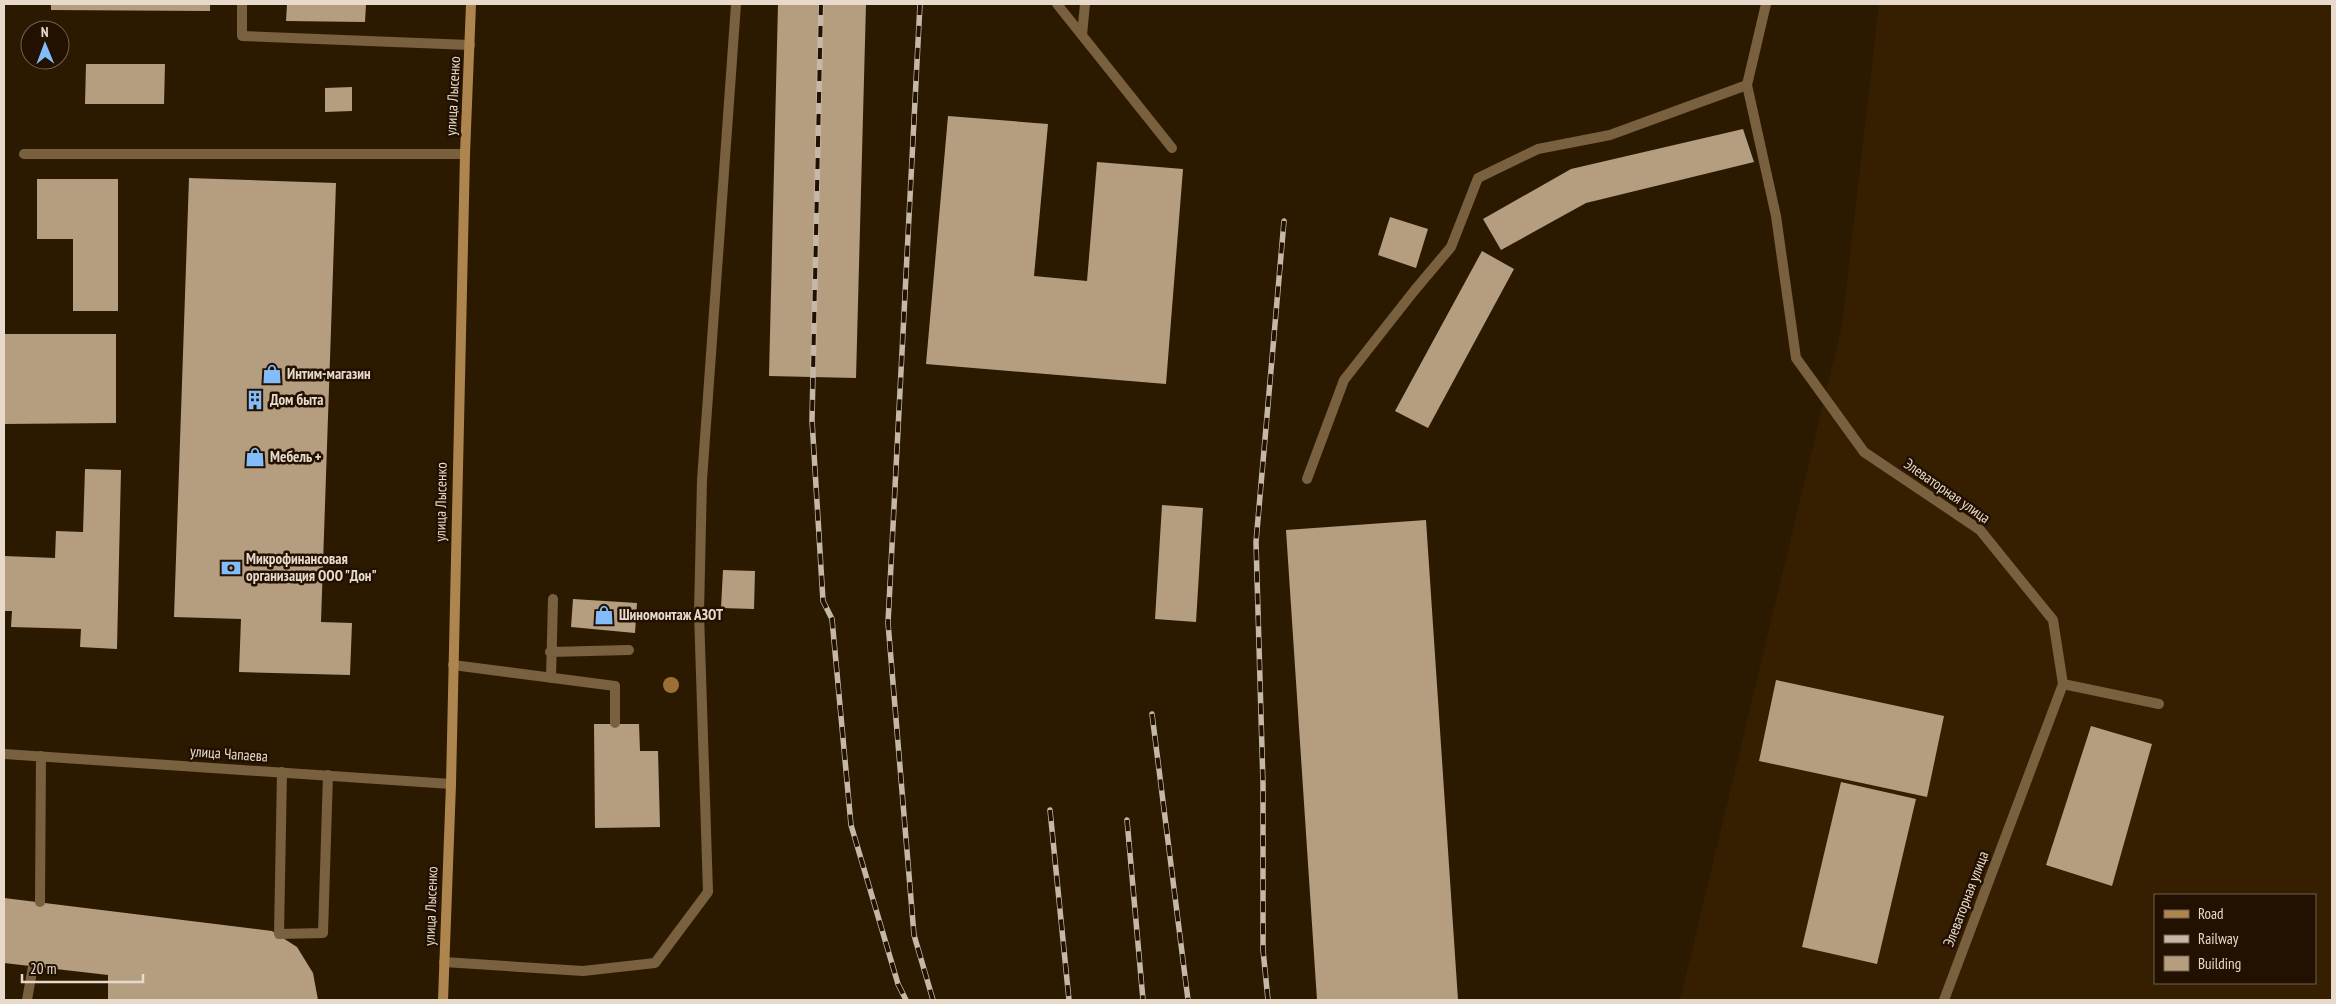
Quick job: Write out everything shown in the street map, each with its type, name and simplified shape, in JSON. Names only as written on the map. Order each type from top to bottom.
[{"type":"main road","name":"улица Лысенко","points":[[443,999],[451,784],[464,154],[471,4]]},
{"type":"street","points":[[242,4],[242,36],[470,45]]},
{"type":"street","points":[[444,962],[583,971],[655,963],[708,892],[699,613],[702,480],[736,4]]},
{"type":"street","points":[[1057,4],[1172,148]]},
{"type":"street","points":[[1082,35],[1085,4]]},
{"type":"street","name":"Элеваторная улица","points":[[1766,4],[1747,85],[1776,216],[1796,358],[1864,452],[1980,530],[2053,620],[2062,684],[1944,1000]]},
{"type":"street","points":[[1307,478],[1344,380],[1451,247],[1478,178],[1538,148],[1610,135],[1747,85]]},
{"type":"street","points":[[24,154],[464,154]]},
{"type":"street","points":[[551,678],[550,652],[553,599]]},
{"type":"street","points":[[550,652],[629,650]]},
{"type":"street","points":[[453,665],[615,686],[615,723]]},
{"type":"street","points":[[2062,684],[2159,704]]},
{"type":"street","name":"улица Чапаева","points":[[4,754],[451,784]]},
{"type":"street","points":[[40,902],[41,756]]},
{"type":"street","points":[[282,772],[279,934],[323,933],[328,775]]},
{"type":"street","points":[[27,1000],[34,966]]},
{"type":"shaded area","points":[[1879,4],[2332,4],[2332,1000],[1680,1000],[1842,325]]},
{"type":"building","points":[[51,4],[210,4],[210,11],[51,10]]},
{"type":"building","points":[[287,4],[366,4],[365,22],[286,21]]},
{"type":"building","points":[[778,4],[866,4],[856,378],[769,376]]},
{"type":"building","points":[[86,64],[165,64],[164,104],[85,104]]},
{"type":"building","points":[[352,87],[352,111],[325,112],[325,88]]},
{"type":"building","points":[[948,116],[1048,124],[1034,276],[1087,281],[1097,162],[1183,169],[1166,384],[926,364]]},
{"type":"building","points":[[1743,129],[1754,162],[1586,203],[1501,250],[1483,219],[1571,169]]},
{"type":"building","name":"Дом быта","points":[[189,178],[336,183],[321,622],[352,623],[350,675],[239,672],[241,619],[174,617]]},
{"type":"building","points":[[37,179],[118,179],[118,311],[73,311],[73,239],[37,239]]},
{"type":"building","points":[[1390,217],[1428,229],[1416,268],[1378,255]]},
{"type":"building","points":[[1482,251],[1514,269],[1428,428],[1395,411]]},
{"type":"building","points":[[4,334],[116,334],[116,423],[4,424]]},
{"type":"building","points":[[85,469],[121,470],[117,649],[80,647],[81,629],[11,627],[12,611],[4,611],[4,556],[55,558],[56,531],[83,532]]},
{"type":"building","points":[[1162,505],[1203,508],[1196,622],[1155,619]]},
{"type":"building","points":[[1426,520],[1458,1000],[1317,1000],[1286,530]]},
{"type":"building","points":[[723,570],[755,571],[754,609],[721,608]]},
{"type":"building","name":"Шиномонтаж АЗОТ","points":[[573,599],[637,603],[635,633],[571,627]]},
{"type":"building","points":[[1776,680],[1944,716],[1927,797],[1759,761]]},
{"type":"building","points":[[594,724],[639,724],[640,751],[658,751],[660,827],[595,828]]},
{"type":"building","points":[[2091,726],[2152,744],[2112,886],[2046,865]]},
{"type":"building","points":[[1841,782],[1916,799],[1877,964],[1802,947]]},
{"type":"building","points":[[4,898],[272,931],[297,947],[313,973],[318,1000],[108,1000],[108,975],[4,963]]},
{"type":"railway","points":[[821,4],[812,420],[823,601],[832,619],[851,825],[898,984],[906,1000]]},
{"type":"railway","points":[[920,4],[888,623],[914,935],[933,1000]]},
{"type":"railway","points":[[1268,1000],[1263,950],[1263,784],[1256,542],[1284,221]]},
{"type":"railway","points":[[1152,714],[1188,1000]]},
{"type":"railway","points":[[1050,810],[1069,1000]]},
{"type":"railway","points":[[1127,820],[1143,1000]]},
{"type":"place","name":"Интим-магазин","points":[[272,374]]},
{"type":"place","name":"Дом быта","points":[[255,400]]},
{"type":"place","name":"Мебель +","points":[[255,457]]},
{"type":"place","name":"Микрофинансовая организация ООО \"Дон\"","points":[[231,568]]},
{"type":"place","name":"Шиномонтаж АЗОТ","points":[[604,615]]}]
